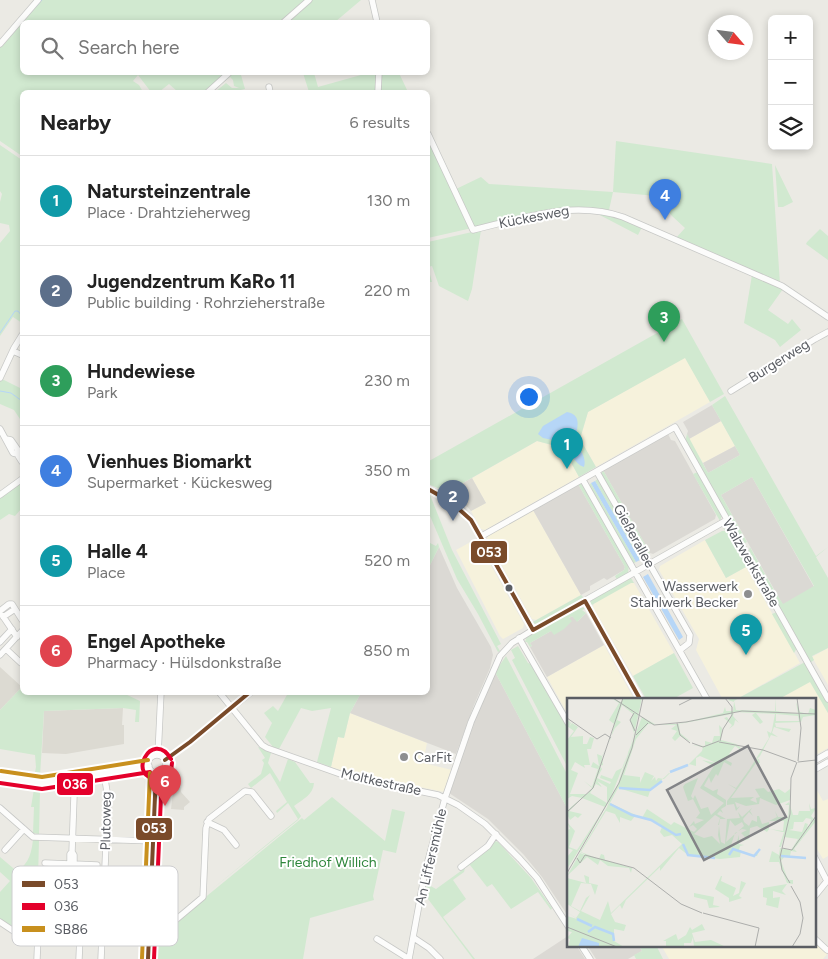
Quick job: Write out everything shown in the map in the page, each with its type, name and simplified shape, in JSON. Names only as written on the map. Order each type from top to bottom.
[{"type":"street","points":[[21,20],[38,0]]},
{"type":"street","points":[[286,20],[309,0]]},
{"type":"street","points":[[372,0],[377,20]]},
{"type":"street","points":[[0,44],[20,21]]},
{"type":"street","points":[[210,90],[227,75]]},
{"type":"street","points":[[378,90],[379,75]]},
{"type":"street","name":"Kückesweg","points":[[430,138],[473,230],[559,209],[608,212],[782,286],[828,317]]},
{"type":"street","name":"Burgerweg","points":[[731,391],[828,332]]},
{"type":"street","points":[[0,378],[20,339]]},
{"type":"street","points":[[13,351],[20,354]]},
{"type":"street","name":"Walzwerkstraße","points":[[597,472],[675,427],[828,699]]},
{"type":"street","points":[[0,429],[6,439],[6,443],[20,459]]},
{"type":"street","points":[[480,537],[597,472]]},
{"type":"street","name":"Gießerallee","points":[[597,472],[690,635],[690,643],[680,650]]},
{"type":"street","points":[[0,495],[20,480]]},
{"type":"street","name":"Gießerallee","points":[[582,480],[706,698]]},
{"type":"street","points":[[430,490],[461,507],[533,630]]},
{"type":"street","name":"An Liffersmühle","points":[[377,939],[409,959],[425,872],[445,798],[475,711],[496,663],[506,648],[519,638],[727,520]]},
{"type":"street","points":[[585,601],[639,698]]},
{"type":"street","points":[[17,637],[1,613],[15,609],[20,617]]},
{"type":"street","points":[[0,642],[12,629]]},
{"type":"street","points":[[20,633],[2,652],[20,662]]},
{"type":"street","points":[[519,638],[567,721]]},
{"type":"street","points":[[158,756],[161,695]]},
{"type":"street","points":[[222,695],[232,708]]},
{"type":"street","points":[[165,760],[247,695]]},
{"type":"street","name":"Moltkestraße","points":[[232,708],[260,742],[269,749],[342,775],[445,798],[485,824],[496,834],[537,878],[567,924]]},
{"type":"street","points":[[816,760],[828,753]]},
{"type":"street","points":[[148,766],[151,758],[158,756],[165,760]]},
{"type":"street","points":[[148,766],[151,771],[156,773],[162,772],[166,765],[165,760]]},
{"type":"street","points":[[816,769],[828,762]]},
{"type":"street","points":[[0,777],[38,783],[148,766]]},
{"type":"street","name":"Plutoweg","points":[[104,773],[108,795],[105,866]]},
{"type":"street","points":[[153,866],[156,773]]},
{"type":"street","points":[[72,778],[74,796],[72,852],[74,855],[72,864]]},
{"type":"street","points":[[178,917],[204,896],[207,822],[244,791],[252,792],[271,816]]},
{"type":"street","points":[[0,808],[33,837],[154,842]]},
{"type":"street","points":[[207,822],[224,830],[236,845]]},
{"type":"street","points":[[5,850],[24,829]]},
{"type":"street","points":[[461,867],[488,846],[496,834]]},
{"type":"street","points":[[816,860],[827,881],[816,892]]},
{"type":"street","points":[[45,863],[97,865]]},
{"type":"street","points":[[0,922],[12,930]]},
{"type":"street","points":[[414,938],[429,948],[440,959]]},
{"type":"street","points":[[816,940],[827,950]]},
{"type":"street","points":[[37,959],[38,946]]},
{"type":"street","points":[[80,946],[80,959]]},
{"type":"street","name":"Plutoweg","points":[[101,959],[102,946]]},
{"type":"street","points":[[148,959],[149,946]]},
{"type":"street","points":[[582,946],[590,959]]},
{"type":"shaded area","points":[[685,357],[710,402],[596,467],[580,439],[588,412]]},
{"type":"shaded area","points":[[712,405],[721,421],[689,439],[688,431],[683,422]]},
{"type":"shaded area","points":[[721,421],[735,446],[703,463],[689,439]]},
{"type":"shaded area","points":[[668,434],[671,440],[675,441],[716,515],[715,519],[653,554],[650,553],[603,470]]},
{"type":"shaded area","points":[[537,441],[563,448],[579,477],[485,530],[481,529],[471,511],[486,503],[472,478]]},
{"type":"shaded area","points":[[735,446],[740,455],[708,473],[703,463]]},
{"type":"shaded area","points":[[752,477],[814,587],[783,605],[721,495]]},
{"type":"shaded area","points":[[472,478],[486,503],[471,511],[463,502],[447,492]]},
{"type":"shaded area","points":[[578,484],[625,567],[624,570],[607,580],[604,578],[590,586],[590,590],[581,595],[533,510]]},
{"type":"shaded area","points":[[533,510],[581,595],[536,620],[532,619],[487,539],[488,535]]},
{"type":"shaded area","points":[[476,539],[524,624],[523,628],[503,639],[456,550]]},
{"type":"shaded area","points":[[705,540],[726,578],[746,567],[800,663],[739,698],[722,698],[696,650],[699,639],[659,570],[660,566]]},
{"type":"shaded area","points":[[439,547],[457,588],[491,647],[493,655],[490,668],[456,754],[350,713],[360,695],[430,695],[430,565]]},
{"type":"shaded area","points":[[631,582],[634,583],[674,653],[633,676],[593,607],[594,603]]},
{"type":"shaded area","points":[[586,613],[604,645],[547,677],[530,647],[532,646],[530,643],[572,616],[578,621]]},
{"type":"shaded area","points":[[604,645],[633,698],[567,698],[567,713],[547,677]]},
{"type":"shaded area","points":[[828,648],[828,685],[812,657]]},
{"type":"shaded area","points":[[0,667],[20,685],[20,689],[0,710]]},
{"type":"shaded area","points":[[495,672],[567,808],[567,914],[542,877],[524,855],[488,819],[449,793],[466,741]]},
{"type":"shaded area","points":[[810,681],[828,713],[828,748],[816,755],[816,698],[781,698]]},
{"type":"shaded area","points":[[123,708],[124,744],[66,754],[42,753],[44,711]]},
{"type":"shaded area","points":[[350,713],[427,743],[423,763],[452,770],[444,792],[351,773],[331,767],[338,737],[344,738]]},
{"type":"shaded area","points":[[180,786],[181,792],[190,802],[184,807],[184,810],[171,809],[173,792]]},
{"type":"shaded area","points":[[816,789],[823,801],[828,799],[828,856],[823,859],[816,847]]},
{"type":"shaded area","points":[[567,937],[567,946],[577,946],[585,959],[533,959]]},
{"type":"shaded area","points":[[816,943],[828,953],[823,959],[669,959],[662,946],[816,946]]},
{"type":"shaded area","points":[[588,946],[640,946],[642,951],[628,959],[596,959]]},
{"type":"green space","points":[[40,0],[361,0],[337,20],[288,20],[287,17],[283,20],[23,20]]},
{"type":"green space","points":[[20,23],[20,75],[138,75],[133,81],[142,90],[20,90],[20,155],[0,141],[0,46]]},
{"type":"green space","points":[[138,75],[226,75],[208,90],[176,90],[169,84],[162,90],[149,90]]},
{"type":"green space","points":[[230,75],[241,75],[245,89],[217,90],[226,83],[232,88],[239,88],[234,86],[233,80],[230,77],[213,90]]},
{"type":"green space","points":[[304,75],[315,75],[318,87],[361,75],[377,75],[377,90],[308,90]]},
{"type":"green space","points":[[381,75],[400,75],[407,90],[381,90]]},
{"type":"green space","points":[[430,140],[472,228],[430,238]]},
{"type":"green space","points":[[616,141],[772,164],[780,284],[676,238],[685,228],[672,216],[656,196],[613,192]]},
{"type":"green space","points":[[0,145],[20,159],[20,322],[13,317],[0,336],[0,243],[10,231],[9,225],[0,223],[2,194],[0,191]]},
{"type":"green space","points":[[775,165],[793,202],[783,207],[778,207]]},
{"type":"green space","points":[[481,177],[489,184],[613,192],[609,210],[574,207],[554,209],[474,228],[456,189]]},
{"type":"green space","points":[[594,212],[608,213],[642,227],[638,235]]},
{"type":"green space","points":[[820,229],[828,236],[828,260],[806,244]]},
{"type":"green space","points":[[481,230],[472,289],[468,301],[439,286],[432,266],[430,266],[430,242]]},
{"type":"green space","points":[[752,275],[783,289],[768,310],[788,324],[792,319],[801,330],[780,347],[775,340],[744,323]]},
{"type":"green space","points":[[682,319],[724,394],[710,402],[685,358],[588,412],[580,439],[596,467],[579,477],[563,448],[537,441],[447,492],[430,485],[430,460]]},
{"type":"green space","points":[[0,378],[20,388],[20,419],[14,410],[0,404]]},
{"type":"green space","points":[[725,396],[816,556],[828,547],[816,557],[828,578],[828,648],[812,656],[814,660],[810,663],[773,596],[776,593],[783,604],[814,586],[752,477],[721,495],[747,542],[743,544],[685,442],[687,434],[708,473],[740,455],[712,405]]},
{"type":"green space","points":[[603,470],[650,553],[646,555],[601,475]]},
{"type":"green space","points":[[698,472],[722,515],[720,521],[693,474]]},
{"type":"green space","points":[[599,478],[644,557],[640,560],[595,481]]},
{"type":"green space","points":[[20,482],[20,510],[15,516],[9,514],[0,520],[0,496]]},
{"type":"green space","points":[[581,483],[629,565],[628,573],[617,580],[615,576],[624,570],[625,567],[578,484]]},
{"type":"green space","points":[[591,483],[636,562],[632,564],[588,487]]},
{"type":"green space","points":[[430,495],[452,550],[501,644],[497,646],[500,651],[498,652],[457,579],[430,516]]},
{"type":"green space","points":[[723,528],[732,533],[748,562],[746,567],[726,578],[705,540],[725,531]]},
{"type":"green space","points":[[430,543],[436,546],[438,543],[439,547],[430,565]]},
{"type":"green space","points":[[750,547],[774,590],[770,592],[748,553]]},
{"type":"green space","points":[[631,578],[634,583],[590,606],[591,599]]},
{"type":"green space","points":[[581,595],[584,598],[538,624],[531,623]]},
{"type":"green space","points":[[577,607],[586,608],[582,610],[586,613],[577,622],[572,616],[569,618],[572,621],[554,635],[551,631],[530,643],[532,646],[530,647],[525,642],[527,636]]},
{"type":"green space","points":[[777,612],[797,648],[794,653],[772,614]]},
{"type":"green space","points":[[518,646],[528,663],[531,664],[567,727],[567,766],[512,660],[515,658],[511,650]]},
{"type":"green space","points":[[674,653],[693,688],[675,698],[645,698],[633,676]]},
{"type":"green space","points":[[506,656],[567,774],[567,808],[495,672]]},
{"type":"green space","points":[[805,662],[828,703],[828,713],[810,682],[781,698],[739,698]]},
{"type":"green space","points":[[20,689],[20,695],[127,695],[140,701],[139,722],[135,722],[136,710],[123,708],[44,711],[40,776],[34,778],[36,767],[35,755],[0,749],[0,710]]},
{"type":"green space","points":[[287,695],[360,695],[350,713],[344,738],[338,737],[331,767],[317,762],[331,708],[312,711],[301,708],[279,749],[273,747],[265,737],[272,723],[264,713],[273,706],[278,711]]},
{"type":"green space","points":[[258,747],[271,753],[268,763],[280,782],[288,759],[295,762],[310,783],[314,783],[312,791],[294,806],[301,816],[298,820],[206,894],[298,819],[288,803],[277,813],[276,811],[287,802],[270,773],[251,788],[248,784],[261,774],[264,763],[262,760],[265,758]]},
{"type":"green space","points":[[34,789],[40,790],[39,834],[33,833],[34,807],[31,807]]},
{"type":"green space","name":"Friedhof Willich","points":[[332,797],[385,841],[392,809],[405,812],[396,853],[383,850],[373,896],[374,900],[310,918],[303,959],[153,959],[155,946],[178,946],[178,920],[302,818],[304,820]]},
{"type":"green space","points":[[33,839],[39,840],[38,866],[23,866],[29,857]]},
{"type":"green space","points":[[495,841],[498,842],[531,878],[552,908],[551,910],[538,892],[511,909],[492,884],[487,887],[470,865],[465,868]]},
{"type":"green space","points":[[0,857],[12,867],[12,927],[0,919],[0,892],[10,881],[0,872]]},
{"type":"green space","points":[[465,868],[464,872],[453,880],[466,899],[443,917],[475,959],[473,959],[428,899],[424,898],[427,884],[436,889]]},
{"type":"green space","points":[[640,946],[656,946],[663,959],[636,959],[634,955],[642,951]]},
{"type":"water","points":[[567,412],[576,417],[577,420],[576,437],[584,457],[584,467],[575,460],[562,442],[543,438],[538,434],[543,426]]},
{"type":"water","points":[[595,481],[640,560],[636,562],[591,483]]},
{"type":"water","points":[[648,574],[683,637],[679,640],[643,577]]},
{"type":"waterway","points":[[24,20],[42,0]]},
{"type":"waterway","points":[[0,333],[15,311],[20,314]]},
{"type":"waterway","points":[[0,391],[11,393],[20,400]]},
{"type":"transit line","name":"053","points":[[430,490],[451,502],[471,520],[533,630]]},
{"type":"transit line","name":"053","points":[[585,601],[639,698]]},
{"type":"transit line","name":"053","points":[[533,630],[585,601]]},
{"type":"transit line","name":"053","points":[[165,760],[190,742],[246,695]]},
{"type":"transit line","name":"036","points":[[171,759],[164,751],[156,749],[145,757],[144,772],[149,777],[160,779],[171,771],[172,763]]},
{"type":"transit line","name":"SB86","points":[[1,771],[42,777],[148,760]]},
{"type":"transit line","name":"036","points":[[0,783],[42,789],[150,772]]},
{"type":"transit line","name":"SB86","points":[[146,866],[150,773]]},
{"type":"transit line","name":"053","points":[[152,866],[156,773]]},
{"type":"transit line","name":"036","points":[[158,866],[162,773]]},
{"type":"transit line","name":"SB86","points":[[142,958],[143,946]]},
{"type":"transit line","name":"053","points":[[148,959],[149,946]]},
{"type":"transit line","name":"036","points":[[154,959],[155,946]]},
{"type":"place","name":"Vienhues Biomarkt","points":[[665,220]]},
{"type":"place","name":"Hundewiese","points":[[664,342]]},
{"type":"place","name":"Natursteinzentrale","points":[[567,469]]},
{"type":"place","name":"Jugendzentrum KaRo 11","points":[[453,521]]},
{"type":"place","name":"Wasserwerk Stahlwerk Becker","points":[[748,594]]},
{"type":"place","name":"Halle 4","points":[[746,655]]},
{"type":"place","name":"CarFit","points":[[404,757]]},
{"type":"place","name":"Engel Apotheke","points":[[165,806]]}]
